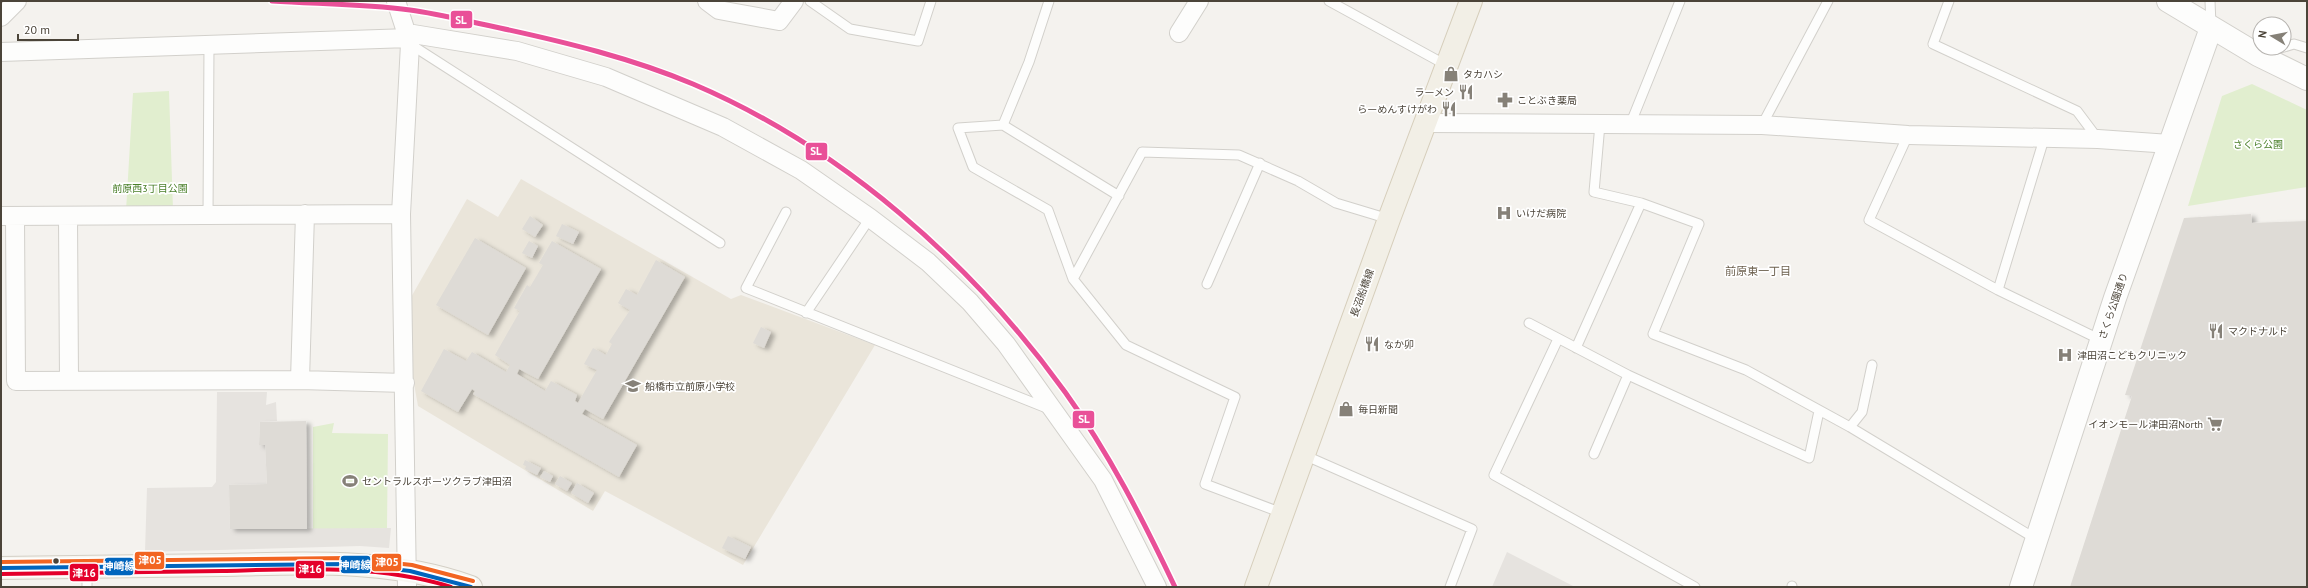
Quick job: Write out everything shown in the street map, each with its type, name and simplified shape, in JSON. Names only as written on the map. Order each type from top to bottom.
[{"type":"main road","name":"長沼船橋線","points":[[1256,587],[1388,219],[1426,123],[1471,1]]},
{"type":"main road","points":[[1,568],[87,577],[298,564],[373,566],[408,579],[455,581],[471,587]]},
{"type":"street","points":[[1,17],[17,1]]},
{"type":"street","points":[[396,1],[409,38],[401,214],[408,579]]},
{"type":"street","points":[[707,1],[719,10],[779,21],[794,1]]},
{"type":"street","points":[[1179,33],[1199,1]]},
{"type":"street","points":[[2168,1],[2252,52]]},
{"type":"street","name":"さくら公園通り","points":[[2021,587],[2101,340],[2211,28]]},
{"type":"street","points":[[1,52],[409,38],[517,51],[606,77],[723,127],[801,170],[870,218],[928,262],[970,302],[1006,344],[1103,480],[1157,587]]},
{"type":"street","points":[[2260,56],[2307,79]]},
{"type":"street","points":[[1426,123],[1762,125],[1908,135],[2098,139],[2170,144]]},
{"type":"street","points":[[300,380],[305,214]]},
{"type":"street","points":[[401,214],[8,216],[16,381],[300,380],[405,383]]},
{"type":"street","points":[[68,216],[69,381]]},
{"type":"lane","points":[[810,1],[850,29],[918,41],[931,1]]},
{"type":"lane","points":[[1003,125],[1029,62],[1049,1]]},
{"type":"lane","points":[[1329,1],[1446,66]]},
{"type":"lane","points":[[1630,125],[1680,1]]},
{"type":"lane","points":[[1762,125],[1828,1]]},
{"type":"lane","points":[[1949,1],[1933,44],[2077,111],[2098,139]]},
{"type":"lane","points":[[2210,1],[2211,28]]},
{"type":"lane","points":[[409,38],[720,243]]},
{"type":"lane","points":[[208,215],[209,45]]},
{"type":"lane","points":[[2292,45],[2307,48]]},
{"type":"lane","points":[[1600,124],[1594,192],[1641,203],[1699,224],[1653,334],[1746,370],[1850,427],[2036,540]]},
{"type":"lane","points":[[1119,196],[1003,125],[958,128],[973,167],[1048,210],[1073,279],[1126,345],[1235,397],[1205,484],[1282,513]]},
{"type":"lane","points":[[1908,135],[1869,220],[1998,290],[2101,340]]},
{"type":"lane","points":[[1998,290],[2044,139]]},
{"type":"lane","points":[[1073,279],[1142,152],[1239,155],[1298,181],[1336,203],[1388,219]]},
{"type":"lane","points":[[1207,284],[1260,164]]},
{"type":"lane","points":[[1576,348],[1641,203]]},
{"type":"lane","points":[[786,212],[746,288],[1055,412]]},
{"type":"lane","points":[[806,313],[870,218]]},
{"type":"lane","points":[[1530,323],[1628,375],[1809,458],[1819,411]]},
{"type":"lane","points":[[1558,339],[1494,475],[1695,587]]},
{"type":"lane","points":[[1850,427],[1862,412],[1872,365]]},
{"type":"lane","points":[[1594,454],[1628,375]]},
{"type":"lane","points":[[1304,455],[1472,530],[1450,587]]},
{"type":"shaded area","name":"船橋市立前原小学校","points":[[521,179],[731,299],[741,295],[875,345],[743,565],[605,491],[593,511],[418,406],[411,367],[410,299],[467,199],[498,217]]},
{"type":"shaded area","points":[[217,392],[267,392],[266,405],[276,402],[277,421],[260,422],[259,445],[265,445],[267,484],[229,485],[230,529],[391,528],[389,548],[360,546],[145,552],[147,488],[212,487],[216,482]]},
{"type":"shaded area","points":[[1507,552],[1575,587],[1492,587]]},
{"type":"green space","name":"さくら公園","points":[[2252,84],[2307,110],[2307,187],[2188,206],[2222,96]]},
{"type":"green space","name":"前原西3丁目公園","points":[[169,91],[173,210],[126,211],[133,93]]},
{"type":"green space","name":"セントラルスポーツクラブ津田沼","points":[[334,423],[332,433],[388,434],[387,528],[313,531],[313,427]]},
{"type":"building","name":"イオンモール津田沼North","points":[[2251,214],[2252,223],[2307,221],[2307,587],[2070,587],[2132,396],[2125,395],[2184,218]]},
{"type":"building","points":[[530,216],[543,225],[535,237],[522,229]]},
{"type":"building","points":[[562,224],[579,232],[573,244],[556,236]]},
{"type":"building","points":[[475,238],[526,268],[488,335],[436,305]]},
{"type":"building","points":[[529,241],[538,246],[532,258],[522,253]]},
{"type":"building","points":[[552,241],[601,269],[538,379],[519,369],[517,374],[545,391],[551,381],[577,395],[575,401],[578,403],[597,370],[584,364],[593,348],[606,355],[612,344],[609,342],[630,310],[618,303],[626,289],[637,295],[656,260],[685,277],[603,419],[585,409],[582,414],[637,445],[619,477],[473,394],[475,391],[472,389],[458,412],[421,391],[444,349],[466,361],[472,352],[506,372],[510,365],[495,355],[520,311],[514,308],[527,285],[530,287],[543,265],[539,263]]},
{"type":"building","points":[[761,327],[771,332],[764,348],[753,343]]},
{"type":"building","points":[[306,421],[307,529],[230,529],[229,485],[267,484],[265,445],[259,445],[260,422]]},
{"type":"building","points":[[525,460],[541,468],[537,475],[525,469],[526,466],[523,465]]},
{"type":"building","points":[[544,471],[553,476],[550,482],[540,477]]},
{"type":"building","points":[[560,476],[572,483],[567,491],[555,484]]},
{"type":"building","points":[[577,483],[594,493],[588,503],[571,493]]},
{"type":"building","points":[[728,536],[751,547],[745,559],[722,548]]},
{"type":"transit line","name":"SL","points":[[272,1],[358,5],[410,10],[455,18],[573,45],[646,66],[693,84],[748,110],[800,140],[851,175],[899,213],[945,254],[988,298],[1028,344],[1065,392],[1111,463],[1138,512],[1175,587]]},
{"type":"transit line","name":"津05","points":[[1,562],[348,558],[412,565],[473,581]]},
{"type":"transit line","name":"神崎線","points":[[1,568],[348,564],[410,571],[471,587]]},
{"type":"transit line","name":"津16","points":[[1,574],[308,569],[366,571],[423,580],[451,587]]},
{"type":"place","name":"タカハシ","points":[[1451,74]]},
{"type":"place","name":"ラーメン","points":[[1466,92]]},
{"type":"place","name":"ことぶき薬局","points":[[1505,100]]},
{"type":"place","name":"らーめんすけがわ","points":[[1449,109]]},
{"type":"place","name":"いけだ病院","points":[[1504,213]]},
{"type":"place","name":"マクドナルド","points":[[2216,331]]},
{"type":"place","name":"なか卯","points":[[1372,344]]},
{"type":"place","name":"津田沼こどもクリニック","points":[[2065,355]]},
{"type":"place","name":"船橋市立前原小学校","points":[[633,386]]},
{"type":"place","name":"毎日新聞","points":[[1346,409]]},
{"type":"place","name":"イオンモール津田沼North","points":[[2215,424]]},
{"type":"place","name":"セントラルスポーツクラブ津田沼","points":[[350,481]]},
{"type":"district","name":"前原東一丁目","points":[[1758,271]]}]
